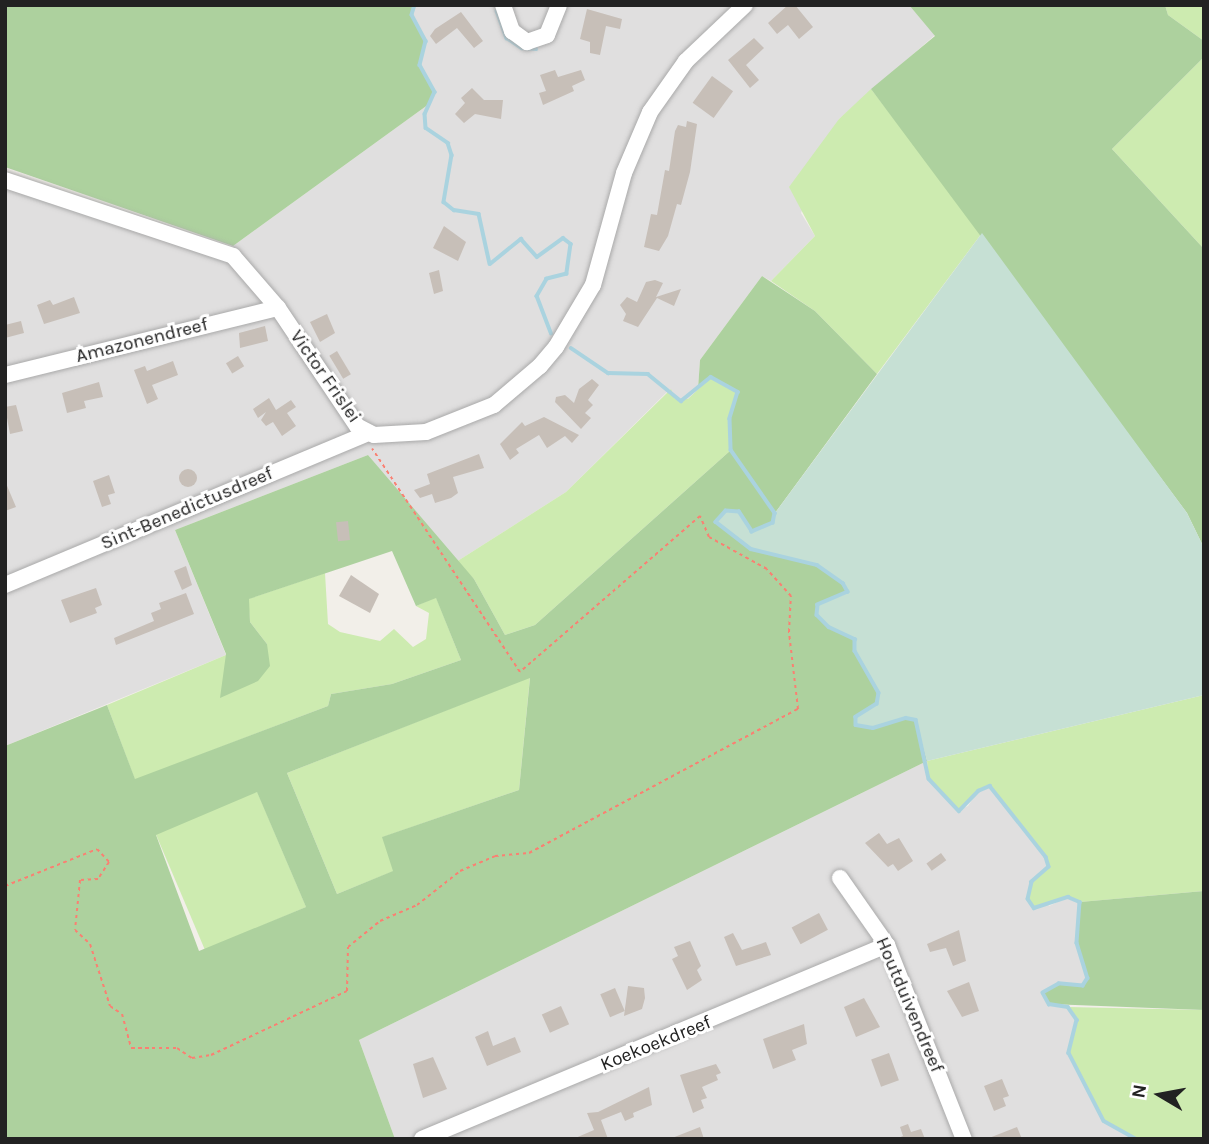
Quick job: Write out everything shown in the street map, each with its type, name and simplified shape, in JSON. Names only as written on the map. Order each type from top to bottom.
[{"type":"street","points":[[503,5],[512,31],[527,42],[547,35],[559,5]]},
{"type":"street","name":"Victor Frislei","points":[[5,180],[233,256],[251,271],[278,307],[357,426],[369,433],[407,435],[465,420],[507,396],[540,366],[588,297],[624,173],[650,111],[687,61],[745,5]]},
{"type":"street","name":"Amazonendreef","points":[[5,375],[278,307]]},
{"type":"street","name":"Sint-Benedictusdreef","points":[[5,585],[369,433]]},
{"type":"street","name":"Houtduivendreef","points":[[840,878],[887,945],[964,1139]]},
{"type":"street","name":"Koekoekdreef","points":[[422,1139],[887,945]]},
{"type":"path","points":[[5,886],[97,849],[109,862],[98,879],[80,880],[75,930],[90,944],[110,1006],[122,1014],[131,1048],[177,1048],[192,1058],[211,1055],[347,991],[348,947],[380,921],[417,905],[460,871],[495,856],[529,853],[565,830],[798,709],[789,632],[791,596],[767,569],[709,537],[700,516],[520,672],[377,457]]},
{"type":"shaded area","points":[[415,5],[909,5],[935,35],[839,119],[801,213],[815,236],[771,281],[762,276],[700,360],[698,389],[688,399],[675,399],[670,389],[566,492],[456,562],[368,455],[175,530],[226,655],[5,746],[5,187],[231,261],[233,246],[429,104],[431,84],[420,65],[426,41],[412,15]]},
{"type":"shaded area","points":[[927,761],[930,779],[959,810],[968,806],[978,791],[990,786],[1046,857],[1049,867],[1032,882],[1049,906],[1068,897],[1080,902],[1077,943],[1088,978],[1083,986],[1059,984],[1044,993],[1049,1004],[1068,1007],[1077,1020],[1069,1053],[1104,1120],[1137,1139],[395,1139],[359,1040]]},
{"type":"green space","points":[[5,5],[415,5],[412,16],[426,41],[420,65],[435,92],[429,104],[233,246],[5,167]]},
{"type":"green space","points":[[909,5],[1165,5],[1168,15],[1204,41],[1204,57],[1112,149],[1204,249],[1204,548],[1187,513],[871,89],[935,36]]},
{"type":"green space","points":[[1165,5],[1204,5],[1204,41],[1168,15]]},
{"type":"green space","points":[[1204,57],[1204,249],[1112,149]]},
{"type":"green space","points":[[871,89],[982,233],[877,374],[815,311],[771,281],[815,236],[789,187],[839,119]]},
{"type":"green space","points":[[982,233],[1187,513],[1204,548],[1204,695],[927,761],[916,720],[906,718],[873,728],[856,725],[856,717],[877,704],[879,692],[855,651],[855,639],[829,627],[817,615],[818,605],[848,593],[843,583],[817,565],[751,549],[716,522],[726,511],[739,512],[752,532],[773,523],[775,513]]},
{"type":"green space","points":[[762,276],[815,311],[877,374],[775,513],[773,523],[752,532],[747,523],[751,549],[817,565],[843,583],[848,592],[828,599],[844,633],[855,639],[855,651],[879,693],[877,704],[857,717],[856,725],[873,728],[906,718],[916,720],[927,761],[359,1040],[395,1139],[5,1139],[5,746],[107,705],[135,779],[328,706],[331,694],[392,684],[461,660],[436,598],[416,606],[392,551],[249,599],[250,622],[267,644],[270,666],[258,681],[220,698],[226,654],[175,530],[368,455],[474,579],[505,635],[535,625],[731,450],[730,419],[738,392],[711,377],[698,389],[700,360]],"holes":[[[530,678],[519,790],[382,837],[393,871],[337,894],[287,773]],[[257,792],[306,907],[199,951],[156,835]]]},
{"type":"green space","points":[[711,377],[738,392],[730,425],[731,450],[535,625],[505,635],[474,579],[456,562],[566,492],[671,389],[675,399],[688,399]]},
{"type":"green space","points":[[325,573],[328,624],[340,632],[380,641],[394,629],[413,647],[426,639],[429,613],[416,606],[436,597],[461,660],[392,684],[331,694],[328,706],[135,780],[107,705],[226,655],[267,644],[250,622],[248,599]]},
{"type":"green space","points":[[530,677],[519,790],[383,837],[394,871],[337,894],[287,773]]},
{"type":"green space","points":[[1204,695],[1204,891],[1080,902],[1068,897],[1034,908],[1028,899],[1032,882],[1049,867],[1046,857],[990,787],[978,791],[959,811],[929,779],[927,761]]},
{"type":"green space","points":[[257,791],[306,907],[205,950],[156,834]]},
{"type":"green space","points":[[1204,891],[1204,1010],[1049,1004],[1043,993],[1059,984],[1083,985],[1088,979],[1077,943],[1080,902]]},
{"type":"green space","points":[[1068,1007],[1204,1010],[1204,1139],[1137,1139],[1104,1121],[1069,1053],[1077,1020]]},
{"type":"building","points":[[788,5],[795,5],[813,27],[799,39],[788,25],[777,34],[768,23]]},
{"type":"building","points":[[587,9],[622,19],[620,29],[606,26],[600,55],[590,53],[590,42],[580,39]]},
{"type":"building","points":[[461,12],[483,41],[474,48],[457,28],[436,44],[430,36],[435,29]]},
{"type":"building","points":[[754,38],[764,48],[746,65],[759,80],[750,88],[728,60]]},
{"type":"building","points":[[555,70],[558,77],[581,70],[585,80],[572,86],[574,91],[543,105],[539,93],[546,91],[540,75]]},
{"type":"building","points":[[712,76],[733,91],[714,118],[693,103]]},
{"type":"building","points":[[472,88],[484,100],[503,100],[501,119],[475,114],[464,123],[455,114],[465,103],[461,98]]},
{"type":"building","points":[[687,121],[697,124],[690,172],[681,205],[677,204],[668,236],[659,251],[644,247],[651,214],[657,215],[665,170],[669,171],[675,131],[678,125],[686,127]]},
{"type":"building","points":[[444,226],[466,242],[458,261],[433,248]]},
{"type":"building","points":[[439,270],[443,291],[434,294],[429,273]]},
{"type":"building","points":[[655,280],[663,283],[656,297],[681,289],[674,306],[657,298],[638,327],[623,321],[626,314],[620,305],[627,297],[637,302],[646,282]]},
{"type":"building","points":[[74,297],[80,313],[44,324],[37,305],[50,300],[53,305]]},
{"type":"building","points":[[327,314],[335,333],[320,342],[310,322]]},
{"type":"building","points":[[21,321],[24,333],[5,338],[5,325]]},
{"type":"building","points":[[265,326],[268,341],[240,348],[239,333]]},
{"type":"building","points":[[337,351],[351,374],[343,379],[329,356]]},
{"type":"building","points":[[238,356],[244,366],[232,373],[226,363]]},
{"type":"building","points":[[173,361],[178,375],[152,385],[158,399],[147,404],[134,370],[145,366],[147,371]]},
{"type":"building","points":[[592,379],[599,385],[588,400],[593,405],[585,413],[591,418],[581,429],[555,402],[556,397],[565,395],[574,403],[579,389]]},
{"type":"building","points":[[99,382],[103,397],[84,401],[86,408],[67,413],[62,393]]},
{"type":"building","points":[[269,398],[276,410],[291,400],[296,407],[287,413],[296,426],[282,436],[273,422],[266,426],[261,420],[266,412],[258,418],[253,409]]},
{"type":"building","points":[[16,405],[23,431],[10,434],[5,407]]},
{"type":"building","points":[[544,417],[579,435],[572,443],[565,436],[547,448],[539,435],[516,449],[519,453],[510,460],[500,444],[522,422],[525,426]]},
{"type":"building","points":[[479,454],[484,468],[453,477],[458,493],[451,498],[435,503],[432,494],[420,498],[414,490],[430,484],[427,474]]},
{"type":"building","points":[[184,469],[192,469],[197,478],[195,485],[184,487],[179,482],[179,474]]},
{"type":"building","points":[[109,475],[115,493],[108,495],[111,504],[102,507],[93,481]]},
{"type":"building","points":[[5,481],[16,507],[5,511]]},
{"type":"building","points":[[348,521],[350,540],[338,541],[336,522]]},
{"type":"building","points":[[186,566],[192,585],[182,590],[174,571]]},
{"type":"building","points":[[351,575],[379,594],[370,613],[339,596]]},
{"type":"building","points":[[96,588],[102,605],[95,608],[97,613],[70,623],[61,600]]},
{"type":"building","points":[[186,593],[194,614],[116,645],[114,638],[154,621],[151,613],[161,609],[159,603]]},
{"type":"building","points":[[879,833],[887,844],[899,838],[913,861],[898,871],[893,864],[888,867],[865,843]]},
{"type":"building","points":[[941,853],[946,860],[932,871],[926,864]]},
{"type":"building","points":[[819,913],[828,930],[801,944],[792,928]]},
{"type":"building","points":[[959,930],[966,961],[953,966],[946,948],[930,952],[927,944]]},
{"type":"building","points":[[733,933],[742,950],[766,942],[771,955],[736,966],[724,937]]},
{"type":"building","points":[[690,941],[701,966],[697,970],[702,980],[687,990],[672,959],[678,956],[674,947]]},
{"type":"building","points":[[969,982],[979,1011],[962,1017],[947,991]]},
{"type":"building","points":[[628,986],[644,988],[645,998],[642,1009],[624,1016]]},
{"type":"building","points":[[615,988],[625,1011],[610,1017],[600,994]]},
{"type":"building","points":[[864,998],[880,1027],[856,1037],[844,1007]]},
{"type":"building","points":[[561,1006],[569,1024],[550,1033],[542,1015]]},
{"type":"building","points":[[804,1024],[807,1044],[792,1050],[796,1060],[773,1069],[763,1039]]},
{"type":"building","points":[[488,1031],[493,1046],[515,1037],[521,1052],[487,1066],[475,1037]]},
{"type":"building","points":[[889,1053],[899,1080],[881,1087],[871,1059]]},
{"type":"building","points":[[433,1057],[447,1089],[423,1098],[413,1064]]},
{"type":"building","points":[[716,1064],[721,1073],[716,1075],[718,1080],[702,1087],[707,1098],[701,1100],[704,1108],[693,1113],[680,1075]]},
{"type":"building","points":[[1002,1079],[1009,1096],[1003,1098],[1006,1106],[994,1111],[984,1086]]},
{"type":"building","points":[[649,1087],[652,1105],[633,1113],[634,1117],[625,1121],[621,1112],[601,1120],[608,1139],[573,1139],[594,1130],[587,1113],[598,1112]]},
{"type":"building","points":[[908,1124],[911,1132],[921,1129],[925,1139],[896,1139],[903,1136],[900,1127]]},
{"type":"building","points":[[700,1127],[704,1139],[672,1139],[672,1138]]},
{"type":"building","points":[[1017,1127],[1022,1139],[989,1138]]},
{"type":"waterway","points":[[415,5],[412,15],[426,41],[420,65],[435,92],[425,114],[426,128],[448,143],[452,155],[444,202],[454,210],[479,214],[490,264],[521,239],[537,257],[563,238],[571,244],[567,274],[547,279],[537,296],[551,333]]},
{"type":"waterway","points":[[497,11],[507,38],[522,48],[536,49]]},
{"type":"waterway","points":[[571,348],[608,373],[648,374],[681,401],[711,377],[738,392],[730,419],[731,450],[775,513],[773,523],[752,532],[739,512],[726,511],[716,522],[751,549],[817,565],[843,583],[848,592],[818,605],[817,615],[829,627],[855,639],[855,651],[879,693],[877,704],[856,717],[856,725],[873,728],[906,718],[916,720],[929,779],[959,811],[978,791],[990,786],[1046,857],[1049,867],[1032,882],[1028,899],[1034,908],[1068,897],[1080,902],[1077,943],[1088,978],[1083,986],[1059,984],[1043,993],[1049,1004],[1068,1007],[1077,1020],[1069,1053],[1104,1121],[1137,1139]]}]
